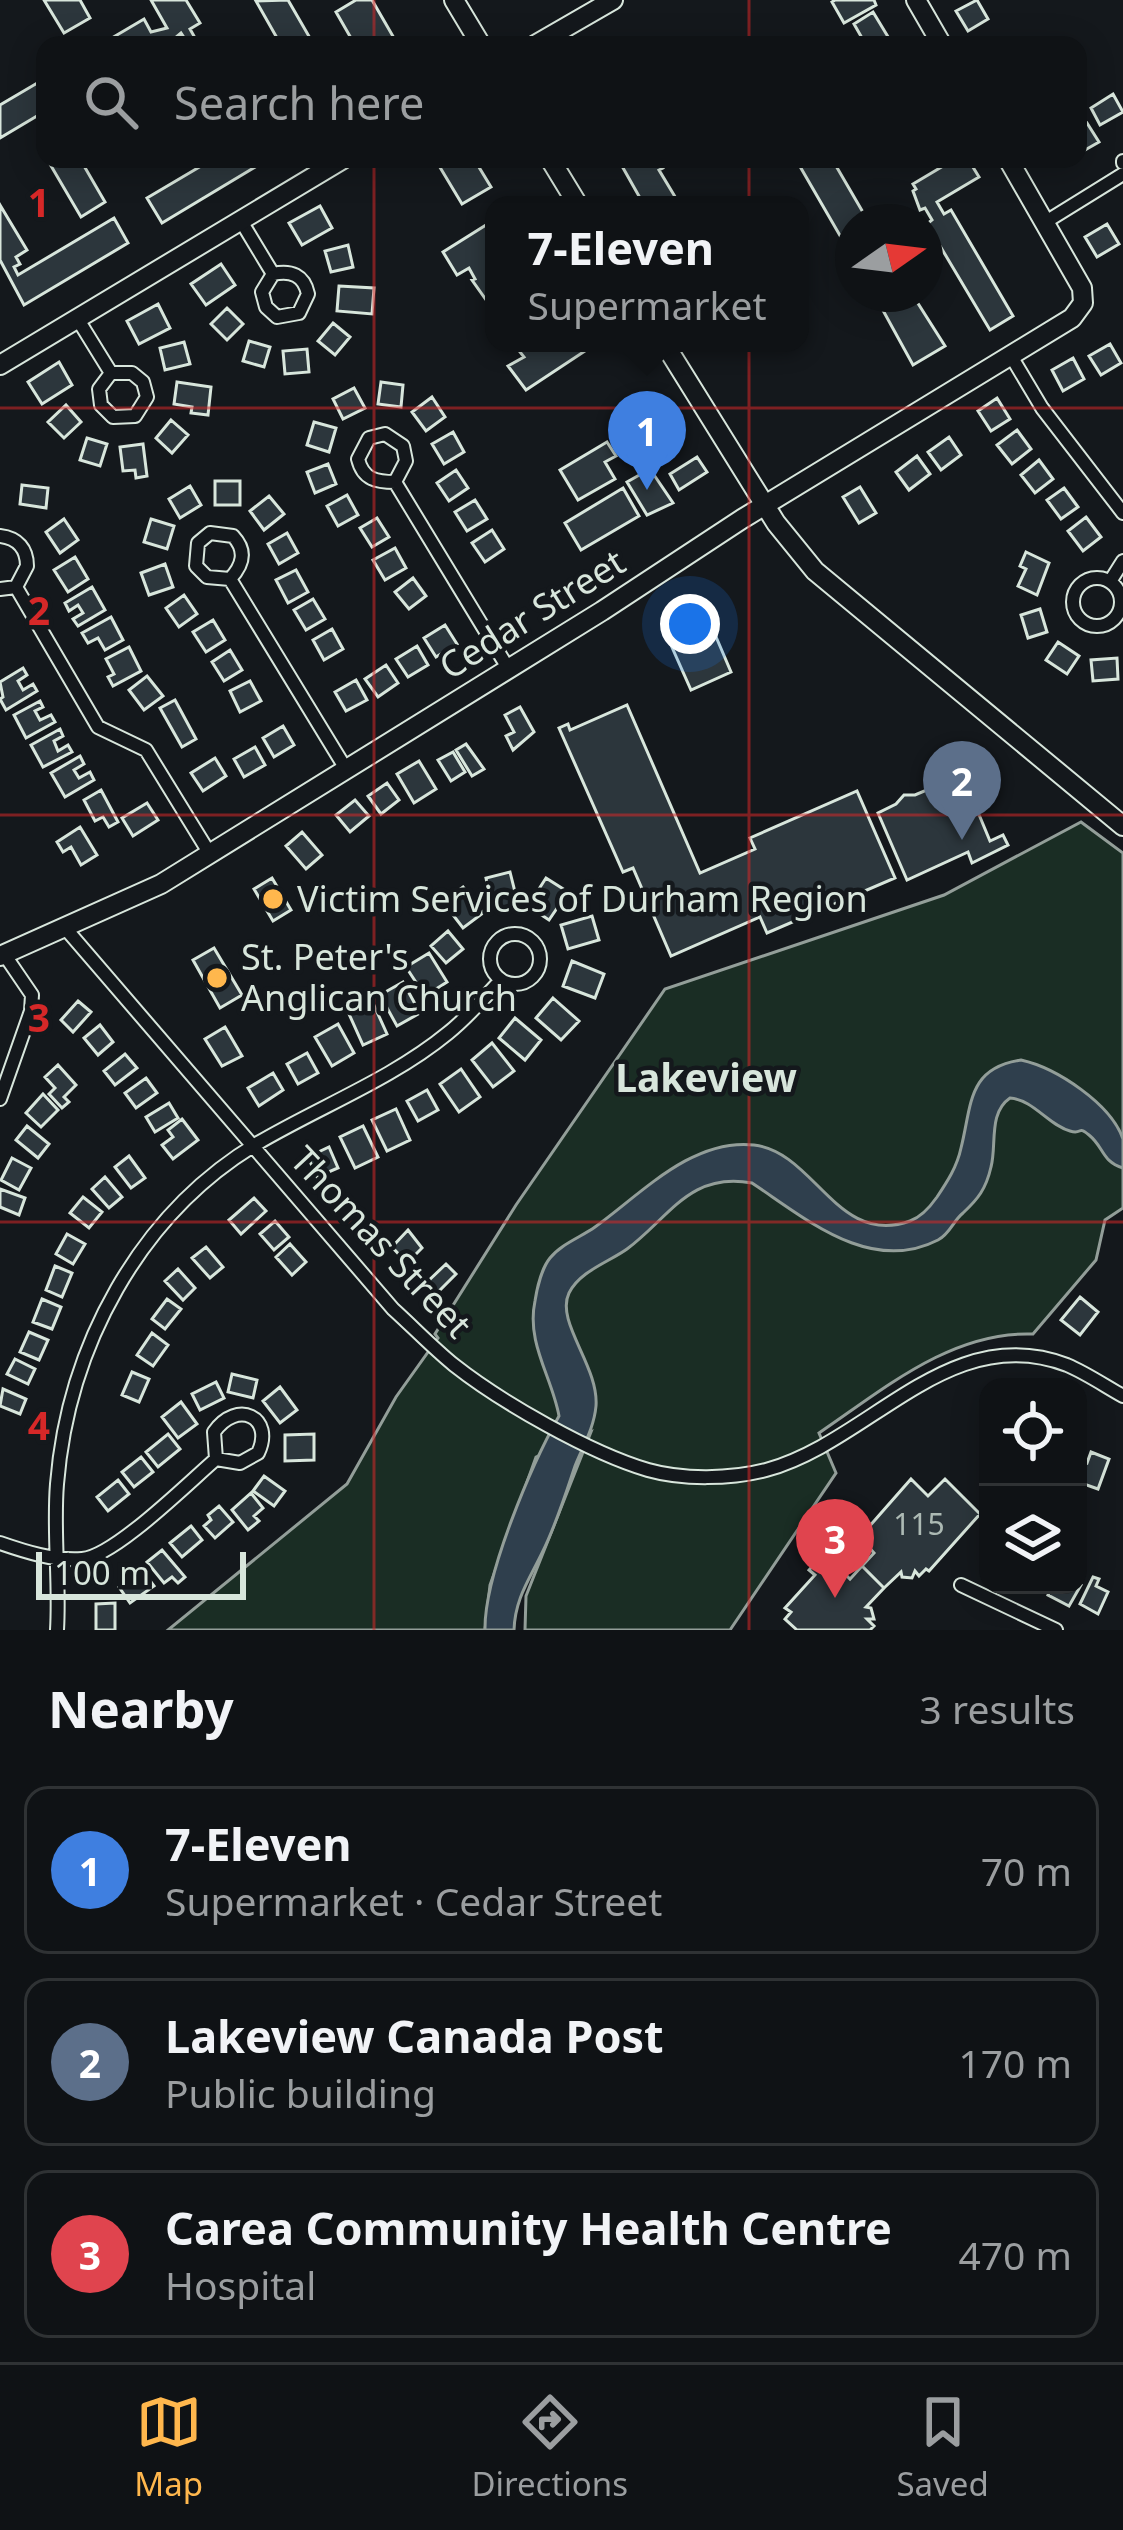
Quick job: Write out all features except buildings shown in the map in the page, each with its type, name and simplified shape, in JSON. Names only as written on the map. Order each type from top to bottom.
[{"type":"street","points":[[454,0],[476,36]]},
{"type":"street","points":[[551,36],[614,0]]},
{"type":"street","points":[[916,0],[937,36]]},
{"type":"street","points":[[0,365],[328,168]]},
{"type":"street","points":[[555,168],[573,196]]},
{"type":"street","points":[[1013,168],[1044,223],[1123,174]]},
{"type":"street","points":[[241,220],[273,274]]},
{"type":"street","name":"Cedar Street","points":[[2,955],[148,891],[1072,318],[1082,302],[1078,279],[1044,223]]},
{"type":"street","points":[[77,318],[111,373]]},
{"type":"street","points":[[670,352],[765,505],[815,571],[1123,826]]},
{"type":"street","points":[[1011,356],[1042,408],[1123,513]]},
{"type":"street","points":[[111,373],[132,373],[143,382],[147,397],[135,416],[113,417],[101,406],[100,389],[111,373]]},
{"type":"street","points":[[385,434],[403,446],[406,461],[395,482],[378,482],[364,474],[359,451],[369,438],[385,434]]},
{"type":"street","points":[[395,482],[508,668]]},
{"type":"street","points":[[210,533],[232,536],[242,550],[241,566],[230,579],[207,578],[196,566],[198,543],[210,533]]},
{"type":"street","points":[[0,536],[18,542],[27,558],[16,587],[0,589]]},
{"type":"street","points":[[1112,580],[1123,561]]},
{"type":"street","points":[[230,579],[346,769]]},
{"type":"street","points":[[1088,580],[1112,580],[1120,596],[1119,612],[1101,626],[1085,623],[1073,605],[1077,590],[1088,580]]},
{"type":"street","points":[[16,587],[98,727],[146,750],[210,854]]},
{"type":"street","name":"Thomas Street","points":[[66,929],[394,1309],[454,1365],[523,1410],[611,1455],[649,1470],[683,1475],[763,1471],[825,1446],[940,1373],[990,1356],[1018,1355],[1062,1363],[1123,1396]]},
{"type":"street","points":[[507,935],[531,939],[539,950],[537,971],[518,983],[500,981],[491,964],[494,946],[507,935]]},
{"type":"street","points":[[0,1099],[31,1012],[32,994],[2,955]]},
{"type":"street","points":[[57,1630],[57,1487],[63,1431],[83,1364],[134,1257],[155,1227],[189,1194],[252,1146],[428,1048],[460,1024],[500,981]]},
{"type":"street","points":[[245,1413],[256,1420],[262,1443],[257,1453],[240,1463],[216,1459],[214,1432],[221,1421],[245,1413]]},
{"type":"street","points":[[0,1543],[56,1558],[87,1559],[110,1550],[216,1459]]},
{"type":"street","points":[[961,1585],[1056,1630]]},
{"type":"green space","points":[[1081,822],[1123,853],[1123,1208],[1105,1220],[1096,1260],[1033,1334],[974,1342],[946,1352],[819,1433],[836,1473],[730,1630],[525,1630],[526,1596],[591,1432],[536,1457],[490,1585],[485,1630],[168,1630],[347,1484],[516,1205],[665,989],[944,895]]},
{"type":"water","points":[[1021,1060],[1066,1079],[1107,1113],[1123,1139],[1123,1168],[1111,1162],[1085,1132],[1062,1128],[1026,1103],[1010,1098],[996,1121],[984,1188],[938,1240],[913,1249],[863,1247],[816,1226],[752,1183],[731,1181],[696,1190],[627,1249],[574,1285],[566,1305],[595,1391],[593,1422],[552,1532],[520,1599],[514,1630],[485,1630],[501,1551],[523,1490],[559,1416],[537,1346],[533,1316],[540,1278],[555,1253],[668,1171],[709,1150],[731,1145],[775,1151],[863,1221],[885,1225],[910,1221],[928,1208],[951,1174],[981,1080],[1003,1064]]},
{"type":"place","name":"7-Eleven","points":[[647,490]]},
{"type":"place","name":"Lakeview Canada Post","points":[[962,840]]},
{"type":"place","name":"Victim Services of Durham Region","points":[[273,899]]},
{"type":"place","name":"St. Peter's Anglican Church","points":[[217,978]]},
{"type":"place","name":"Carea Community Health Centre","points":[[835,1598]]},
{"type":"district","name":"Lakeview","points":[[706,1078]]}]
